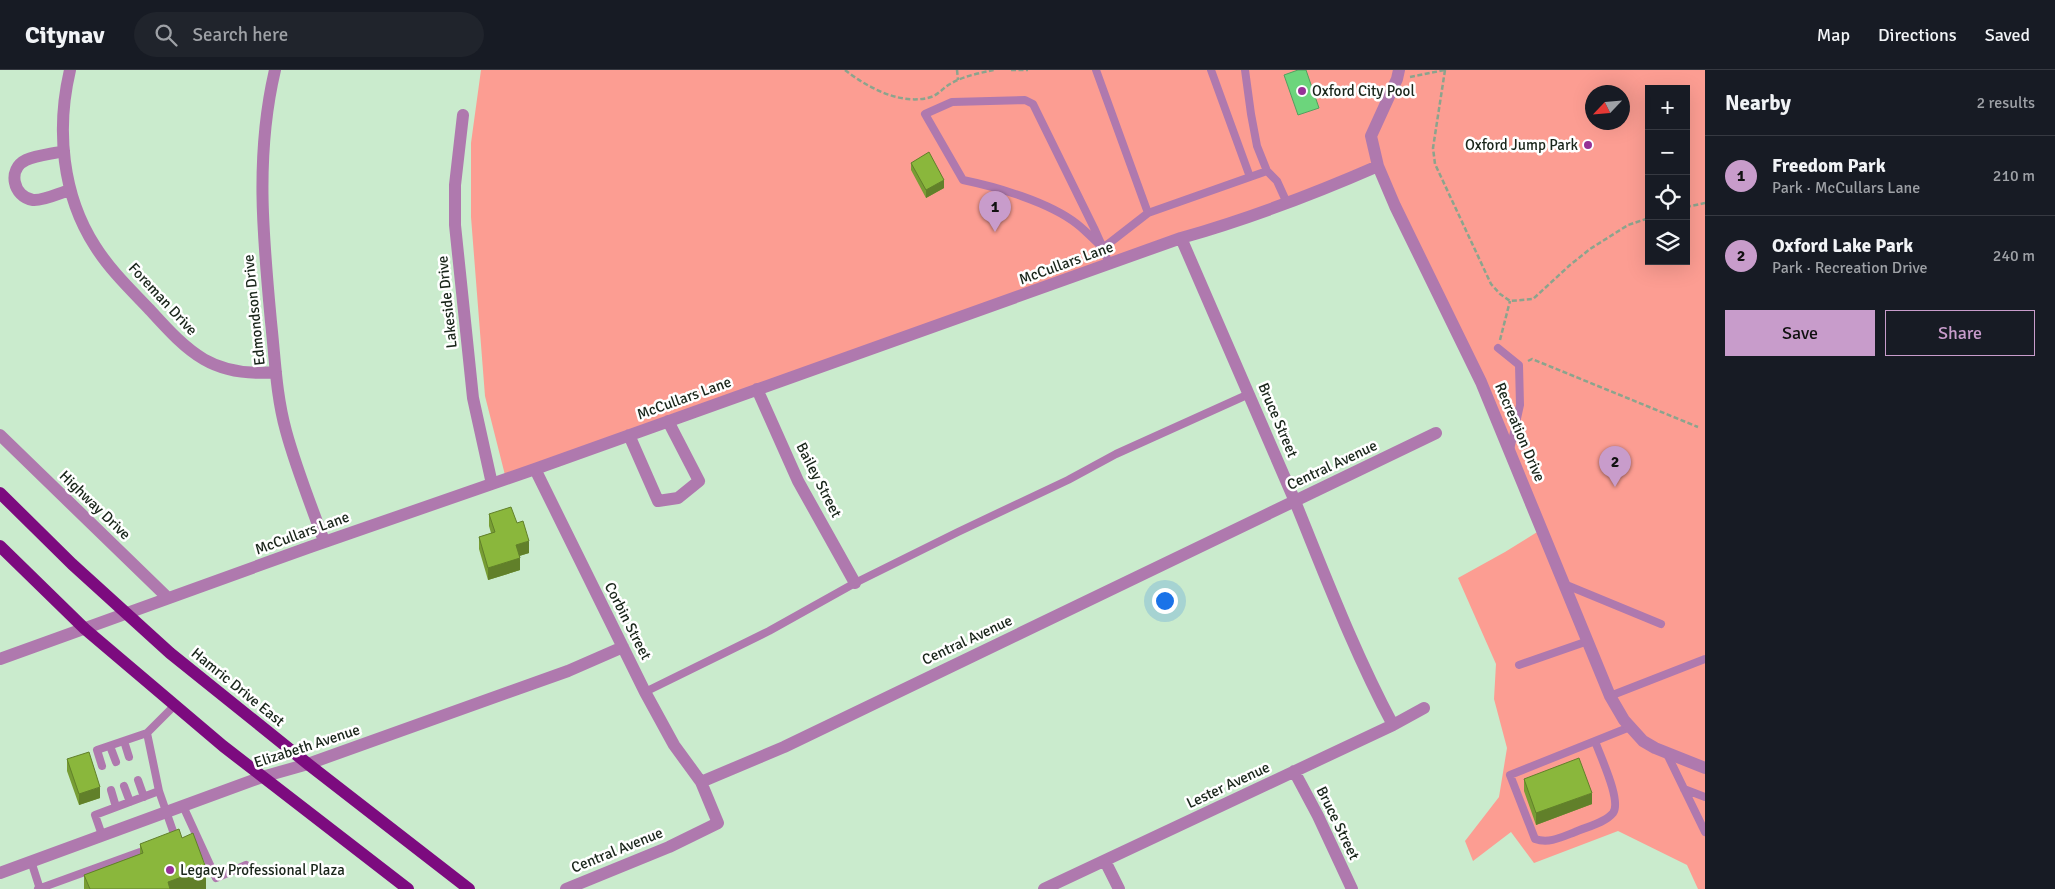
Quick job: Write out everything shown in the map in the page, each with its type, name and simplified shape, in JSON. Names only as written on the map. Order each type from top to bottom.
[{"type":"main road","name":"Hamric Drive East","points":[[0,493],[126,614],[170,653],[308,764],[469,889]]},
{"type":"main road","points":[[0,546],[85,629],[175,705],[262,777],[408,889]]},
{"type":"street","name":"Foreman Drive","points":[[70,70],[64,103],[64,151],[70,190],[85,228],[107,263],[180,343],[200,358],[222,368],[248,373],[276,372]]},
{"type":"street","name":"Edmondson Drive","points":[[275,70],[264,131],[261,193],[279,402],[286,432],[324,542]]},
{"type":"street","name":"Recreation Drive","points":[[1398,75],[1370,136],[1378,166],[1395,206],[1481,382],[1610,696],[1616,708],[1643,741],[1654,748],[1705,768]]},
{"type":"street","name":"Lakeside Drive","points":[[463,115],[455,185],[455,225],[473,398],[492,484]]},
{"type":"street","points":[[64,151],[26,160],[17,168],[14,180],[18,191],[32,200],[70,190]]},
{"type":"street","name":"McCullars Lane","points":[[0,659],[1181,238],[1218,228],[1319,191],[1378,166]]},
{"type":"street","name":"Bruce Street","points":[[1181,238],[1249,394],[1322,570],[1393,725]]},
{"type":"street","name":"Bailey Street","points":[[758,389],[798,481],[855,583]]},
{"type":"street","points":[[629,435],[658,501],[678,498],[699,481],[668,421]]},
{"type":"street","name":"Central Avenue","points":[[566,889],[669,847],[718,823],[701,782],[819,730],[1436,433]]},
{"type":"street","name":"Highway Drive","points":[[0,435],[168,598]]},
{"type":"street","name":"Corbin Street","points":[[535,469],[674,745],[701,782]]},
{"type":"street","name":"Elizabeth Avenue","points":[[0,872],[262,777],[308,764],[568,672],[623,647]]},
{"type":"street","name":"Lester Avenue","points":[[1044,889],[1393,725],[1424,708]]},
{"type":"street","name":"Bruce Street","points":[[1294,771],[1318,816],[1352,889]]},
{"type":"street","points":[[1105,861],[1118,889]]},
{"type":"lane","points":[[1096,70],[1148,213]]},
{"type":"lane","points":[[1211,70],[1250,177]]},
{"type":"lane","points":[[1245,70],[1250,114],[1257,146],[1267,170],[1277,181],[1287,203]]},
{"type":"lane","points":[[1103,248],[1076,223],[1046,207],[1000,188],[962,180],[925,114],[952,102],[1025,100],[1033,104],[1094,228],[1103,248],[1109,264]]},
{"type":"lane","points":[[1103,248],[1148,213],[1267,170]]},
{"type":"lane","points":[[1498,348],[1519,365],[1520,404],[1510,450]]},
{"type":"lane","points":[[646,692],[769,631],[855,583],[958,532],[1068,480],[1116,454],[1249,394]]},
{"type":"lane","points":[[1564,584],[1661,624]]},
{"type":"lane","points":[[1519,665],[1588,641]]},
{"type":"lane","points":[[1610,696],[1705,659]]},
{"type":"lane","points":[[88,753],[147,733],[175,705]]},
{"type":"lane","points":[[1595,741],[1615,795],[1616,807],[1612,814],[1605,820],[1555,840],[1542,841],[1535,839],[1510,775],[1595,741],[1630,727]]},
{"type":"lane","points":[[147,733],[159,791],[174,834],[170,841],[165,843]]},
{"type":"lane","points":[[124,741],[129,757]]},
{"type":"lane","points":[[110,746],[116,762]]},
{"type":"lane","points":[[97,750],[102,766]]},
{"type":"lane","points":[[1668,754],[1705,832]]},
{"type":"lane","points":[[138,780],[144,797]]},
{"type":"lane","points":[[124,786],[130,802]]},
{"type":"lane","points":[[1684,789],[1705,797]]},
{"type":"lane","points":[[111,790],[116,807]]},
{"type":"lane","points":[[102,835],[95,814],[159,791]]},
{"type":"lane","points":[[183,806],[216,878],[246,865]]},
{"type":"lane","points":[[31,861],[39,889],[140,852]]},
{"type":"path","points":[[846,70],[881,91],[903,100],[914,101],[933,96],[958,80],[994,70]]},
{"type":"path","points":[[957,70],[958,80]]},
{"type":"path","points":[[1011,70],[1028,70]]},
{"type":"path","points":[[1398,75],[1445,70],[1433,148],[1434,164],[1492,284],[1500,294],[1510,301],[1533,299],[1590,249],[1628,225],[1645,219]]},
{"type":"path","points":[[1690,205],[1705,203]]},
{"type":"path","points":[[1498,348],[1510,301]]},
{"type":"path","points":[[1519,365],[1532,360],[1698,427]]},
{"type":"shaded area","points":[[481,70],[1705,70],[1705,889],[1698,889],[1687,865],[1618,831],[1534,863],[1511,832],[1473,861],[1465,841],[1499,797],[1507,748],[1494,699],[1496,664],[1458,578],[1542,529],[1378,166],[506,479],[485,396],[471,217],[471,143]]},
{"type":"shaded area","name":"Oxford City Pool","points":[[1298,70],[1306,70],[1319,108],[1298,115],[1284,75]]},
{"type":"building","points":[[929,152],[944,180],[926,190],[911,163]]},
{"type":"building","points":[[511,507],[517,523],[523,521],[529,541],[516,545],[520,558],[488,568],[479,537],[495,532],[489,514]]},
{"type":"building","points":[[89,752],[100,787],[79,794],[67,759]]},
{"type":"building","points":[[1579,758],[1592,793],[1536,813],[1524,779]]},
{"type":"building","points":[[179,829],[182,838],[193,833],[206,868],[168,882],[170,889],[90,889],[84,875],[143,853],[140,844]]},
{"type":"place","name":"Oxford City Pool","points":[[1302,91]]},
{"type":"place","name":"Oxford Jump Park","points":[[1588,145]]},
{"type":"place","name":"Freedom Park","points":[[995,232]]},
{"type":"place","name":"Oxford Lake Park","points":[[1615,487]]},
{"type":"place","name":"Legacy Professional Plaza","points":[[170,870]]}]
